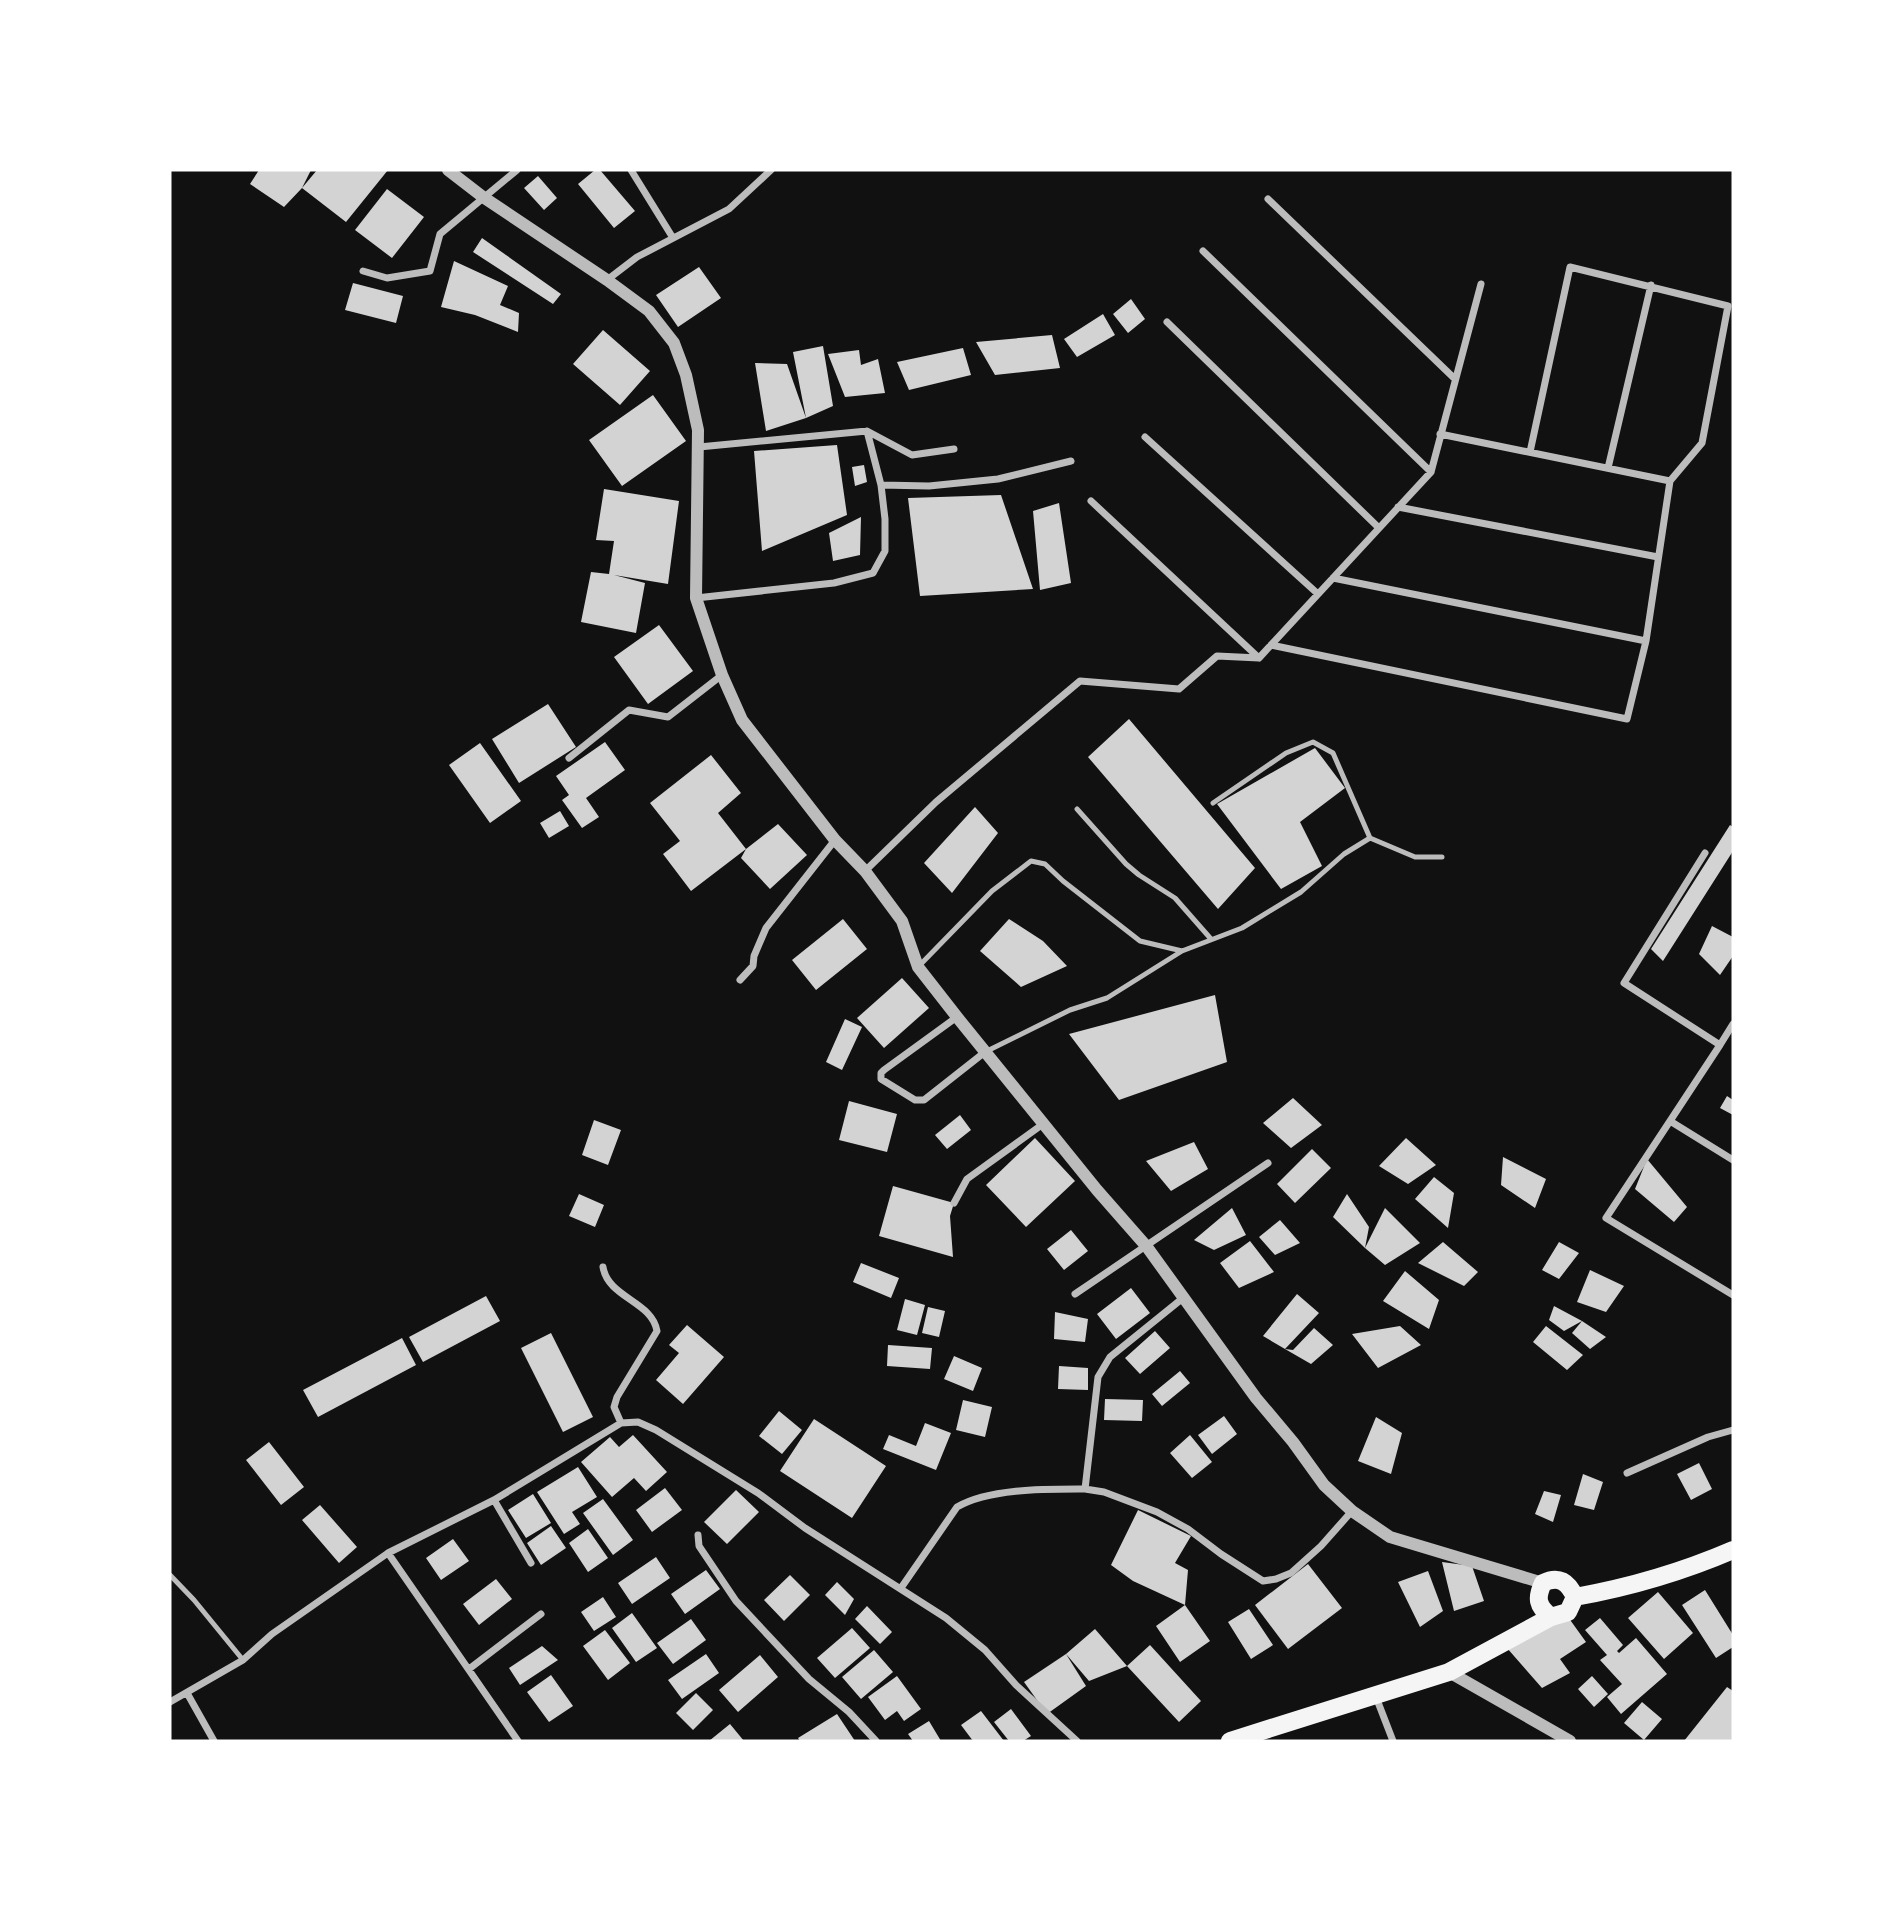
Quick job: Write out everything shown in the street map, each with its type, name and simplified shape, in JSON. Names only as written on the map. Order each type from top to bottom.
[{"type":"highway","points":[[1575,1597],[1628,1587],[1670,1575],[1733,1550]]},
{"type":"highway","points":[[1238,1740],[1449,1672],[1550,1617],[1568,1612],[1575,1597],[1570,1586],[1563,1580],[1543,1583],[1538,1596],[1538,1603],[1550,1617]]},
{"type":"street","points":[[448,170],[649,311],[674,343],[686,375],[699,447],[696,598],[722,676],[742,720],[835,840],[865,870],[902,921],[918,967],[1043,1124],[1147,1247],[1256,1398],[1293,1441],[1324,1485],[1352,1511],[1390,1537],[1543,1583]]},
{"type":"street","points":[[362,271],[387,278],[430,271],[440,234],[517,170]]},
{"type":"street","points":[[631,170],[673,238]]},
{"type":"street","points":[[607,280],[636,257],[729,209],[771,170]]},
{"type":"street","points":[[1268,200],[1455,379]]},
{"type":"street","points":[[1203,251],[1430,472]]},
{"type":"street","points":[[1271,645],[1627,719],[1646,641],[1670,481],[1702,443],[1728,306],[1570,267],[1530,452]]},
{"type":"street","points":[[1259,658],[1430,472],[1481,284]]},
{"type":"street","points":[[1608,468],[1651,285]]},
{"type":"street","points":[[1167,322],[1379,528]]},
{"type":"street","points":[[699,447],[867,432],[912,456],[954,449]]},
{"type":"street","points":[[696,598],[834,583],[873,573],[886,551],[886,519],[881,485],[867,432]]},
{"type":"street","points":[[1440,434],[1670,481]]},
{"type":"street","points":[[1145,437],[1318,594]]},
{"type":"street","points":[[881,485],[929,486],[998,478],[1071,461]]},
{"type":"street","points":[[1091,502],[1259,658]]},
{"type":"street","points":[[1398,507],[1658,556]]},
{"type":"street","points":[[1333,578],[1646,641]]},
{"type":"street","points":[[865,870],[936,802],[1080,681],[1179,689],[1217,656],[1259,658]]},
{"type":"street","points":[[569,758],[629,710],[668,717],[722,676]]},
{"type":"street","points":[[740,980],[753,966],[754,956],[766,928],[835,840]]},
{"type":"street","points":[[1705,853],[1625,983],[1720,1045]]},
{"type":"street","points":[[957,1017],[884,1070],[881,1079],[915,1100],[923,1100],[985,1052]]},
{"type":"street","points":[[1733,1024],[1606,1218],[1733,1295]]},
{"type":"street","points":[[1670,1121],[1733,1160]]},
{"type":"street","points":[[954,1203],[967,1179],[1043,1124]]},
{"type":"street","points":[[1075,1294],[1268,1163]]},
{"type":"street","points":[[603,1267],[604,1276],[620,1294],[653,1317],[657,1331],[617,1397],[614,1407],[621,1423]]},
{"type":"street","points":[[1086,1489],[1098,1377],[1103,1367],[1110,1357],[1183,1298]]},
{"type":"street","points":[[170,1702],[243,1660],[272,1634],[388,1553],[494,1500],[621,1423],[638,1422],[656,1430],[758,1493],[805,1528],[946,1618],[985,1650],[1016,1685],[1077,1741]]},
{"type":"street","points":[[1627,1473],[1708,1437],[1733,1430]]},
{"type":"street","points":[[901,1588],[957,1507],[970,1499],[1037,1489],[1086,1489],[1104,1492],[1157,1512],[1188,1529],[1263,1581],[1291,1573],[1321,1546],[1352,1511]]},
{"type":"street","points":[[494,1500],[531,1563]]},
{"type":"street","points":[[698,1535],[699,1546],[736,1601],[809,1679],[849,1712],[876,1741]]},
{"type":"street","points":[[388,1553],[518,1741]]},
{"type":"street","points":[[470,1670],[541,1614]]},
{"type":"street","points":[[1449,1672],[1570,1741]]},
{"type":"street","points":[[187,1693],[214,1741]]},
{"type":"street","points":[[1376,1697],[1393,1741]]},
{"type":"lane","points":[[1213,803],[1286,753],[1312,742],[1333,753],[1370,838],[1415,857],[1442,857]]},
{"type":"lane","points":[[1077,809],[1126,864],[1175,898],[1211,939]]},
{"type":"lane","points":[[985,1052],[1070,1010],[1107,998],[1182,951],[1242,928],[1301,892],[1344,854],[1370,838]]},
{"type":"lane","points":[[918,967],[992,891],[1031,860],[1045,864],[1140,941],[1182,951]]},
{"type":"lane","points":[[170,1574],[243,1660]]},
{"type":"building","points":[[259,170],[311,170],[302,188],[284,207],[250,184]]},
{"type":"building","points":[[317,170],[388,170],[346,222],[302,188]]},
{"type":"building","points":[[595,170],[600,170],[635,211],[614,228],[578,184]]},
{"type":"building","points":[[538,176],[557,198],[544,210],[524,188]]},
{"type":"building","points":[[387,189],[424,217],[392,258],[355,230]]},
{"type":"building","points":[[482,238],[561,294],[553,304],[473,252]]},
{"type":"building","points":[[454,261],[508,286],[500,305],[519,313],[518,332],[475,315],[441,307]]},
{"type":"building","points":[[699,267],[721,298],[678,327],[656,295]]},
{"type":"building","points":[[353,283],[403,296],[396,323],[345,310]]},
{"type":"building","points":[[1131,299],[1145,319],[1128,333],[1113,314]]},
{"type":"building","points":[[1103,314],[1115,335],[1077,357],[1064,339]]},
{"type":"building","points":[[603,330],[650,371],[620,405],[573,364]]},
{"type":"building","points":[[1052,335],[1060,368],[995,375],[976,342]]},
{"type":"building","points":[[823,346],[833,406],[806,418],[793,352]]},
{"type":"building","points":[[963,348],[971,375],[909,390],[897,362]]},
{"type":"building","points":[[859,350],[861,365],[878,359],[885,393],[845,397],[828,354]]},
{"type":"building","points":[[755,363],[787,364],[806,418],[766,431]]},
{"type":"building","points":[[653,395],[686,441],[622,486],[589,440]]},
{"type":"building","points":[[837,445],[847,515],[762,551],[754,451]]},
{"type":"building","points":[[864,465],[867,482],[855,486],[852,467]]},
{"type":"building","points":[[604,489],[679,501],[668,584],[614,575],[645,583],[636,633],[581,622],[591,572],[609,574],[614,541],[596,540]]},
{"type":"building","points":[[1001,495],[1033,589],[920,596],[908,498]]},
{"type":"building","points":[[1059,503],[1071,583],[1040,590],[1033,511]]},
{"type":"building","points":[[861,517],[860,555],[833,561],[829,533]]},
{"type":"building","points":[[659,625],[693,671],[648,704],[614,657]]},
{"type":"building","points":[[548,704],[576,747],[519,783],[492,739]]},
{"type":"building","points":[[1129,719],[1255,868],[1218,909],[1088,757]]},
{"type":"building","points":[[605,742],[625,770],[586,798],[599,817],[582,828],[562,800],[569,795],[556,776]]},
{"type":"building","points":[[480,743],[521,801],[490,823],[449,765]]},
{"type":"building","points":[[1315,748],[1345,788],[1300,822],[1322,866],[1281,889],[1217,804]]},
{"type":"building","points":[[711,755],[741,793],[718,813],[746,849],[691,891],[663,854],[680,841],[650,803]]},
{"type":"building","points":[[975,807],[998,833],[952,893],[924,863]]},
{"type":"building","points":[[560,811],[569,826],[549,838],[540,823]]},
{"type":"building","points":[[778,824],[807,855],[770,889],[741,858],[746,849]]},
{"type":"building","points":[[1730,825],[1733,827],[1733,851],[1663,961],[1651,949]]},
{"type":"building","points":[[843,919],[867,949],[816,990],[792,960]]},
{"type":"building","points":[[1009,919],[1043,941],[1067,966],[1021,987],[980,951]]},
{"type":"building","points":[[1712,926],[1733,937],[1733,956],[1720,975],[1699,954]]},
{"type":"building","points":[[902,978],[929,1008],[884,1048],[857,1018]]},
{"type":"building","points":[[1215,995],[1227,1062],[1119,1100],[1069,1034]]},
{"type":"building","points":[[845,1019],[862,1027],[842,1070],[826,1062]]},
{"type":"building","points":[[1727,1096],[1733,1100],[1733,1115],[1720,1108]]},
{"type":"building","points":[[1293,1098],[1322,1125],[1291,1148],[1263,1123]]},
{"type":"building","points":[[849,1101],[897,1114],[887,1152],[839,1140]]},
{"type":"building","points":[[960,1115],[971,1130],[947,1149],[935,1135]]},
{"type":"building","points":[[594,1120],[621,1130],[608,1165],[582,1155]]},
{"type":"building","points":[[1035,1138],[1075,1181],[1026,1227],[986,1185]]},
{"type":"building","points":[[1406,1138],[1436,1165],[1408,1184],[1379,1166]]},
{"type":"building","points":[[1194,1142],[1208,1169],[1171,1191],[1146,1161]]},
{"type":"building","points":[[1312,1149],[1331,1168],[1295,1203],[1277,1184]]},
{"type":"building","points":[[1503,1157],[1546,1179],[1535,1208],[1501,1185]]},
{"type":"building","points":[[1647,1159],[1687,1207],[1674,1222],[1635,1189]]},
{"type":"building","points":[[1434,1177],[1454,1193],[1448,1228],[1415,1199]]},
{"type":"building","points":[[893,1186],[954,1203],[950,1216],[953,1257],[879,1236]]},
{"type":"building","points":[[579,1194],[604,1205],[595,1227],[569,1216]]},
{"type":"building","points":[[1347,1194],[1369,1227],[1365,1248],[1333,1217]]},
{"type":"building","points":[[1232,1208],[1246,1235],[1214,1250],[1194,1240]]},
{"type":"building","points":[[1385,1208],[1420,1243],[1385,1265],[1365,1248]]},
{"type":"building","points":[[1280,1220],[1300,1243],[1275,1255],[1259,1237]]},
{"type":"building","points":[[1071,1230],[1088,1251],[1064,1270],[1047,1249]]},
{"type":"building","points":[[1250,1241],[1274,1272],[1239,1288],[1220,1263]]},
{"type":"building","points":[[1443,1242],[1478,1272],[1464,1286],[1418,1263]]},
{"type":"building","points":[[1559,1242],[1579,1253],[1559,1279],[1542,1270]]},
{"type":"building","points":[[861,1263],[899,1278],[891,1298],[853,1282]]},
{"type":"building","points":[[1590,1270],[1624,1286],[1606,1312],[1577,1302]]},
{"type":"building","points":[[1405,1271],[1439,1300],[1429,1329],[1383,1301]]},
{"type":"building","points":[[1131,1288],[1150,1313],[1116,1339],[1097,1314]]},
{"type":"building","points":[[1297,1294],[1319,1313],[1285,1349],[1263,1336]]},
{"type":"building","points":[[486,1296],[500,1321],[423,1362],[409,1337]]},
{"type":"building","points":[[905,1299],[925,1305],[917,1335],[897,1330]]},
{"type":"building","points":[[1554,1306],[1582,1321],[1564,1331],[1549,1320]]},
{"type":"building","points":[[928,1307],[945,1311],[939,1337],[922,1333]]},
{"type":"building","points":[[1055,1312],[1088,1319],[1085,1342],[1054,1339]]},
{"type":"building","points":[[1582,1321],[1606,1337],[1590,1349],[1572,1333]]},
{"type":"building","points":[[687,1325],[724,1357],[683,1404],[656,1380],[679,1353],[669,1345]]},
{"type":"building","points":[[1400,1326],[1421,1345],[1378,1368],[1352,1334]]},
{"type":"building","points":[[1546,1326],[1583,1355],[1567,1370],[1533,1342]]},
{"type":"building","points":[[1314,1328],[1333,1345],[1311,1364],[1285,1349],[1293,1350]]},
{"type":"building","points":[[1155,1331],[1170,1348],[1140,1374],[1125,1358]]},
{"type":"building","points":[[551,1333],[593,1417],[563,1432],[521,1348]]},
{"type":"building","points":[[402,1338],[416,1365],[318,1417],[303,1390]]},
{"type":"building","points":[[888,1345],[932,1348],[930,1369],[887,1366]]},
{"type":"building","points":[[954,1356],[982,1368],[973,1391],[944,1379]]},
{"type":"building","points":[[1059,1366],[1088,1368],[1088,1390],[1058,1389]]},
{"type":"building","points":[[1180,1371],[1190,1383],[1162,1406],[1152,1394]]},
{"type":"building","points":[[1105,1399],[1143,1400],[1142,1421],[1104,1420]]},
{"type":"building","points":[[963,1400],[992,1407],[985,1437],[956,1430]]},
{"type":"building","points":[[779,1411],[802,1430],[782,1454],[759,1436]]},
{"type":"building","points":[[1224,1416],[1237,1434],[1212,1454],[1198,1435]]},
{"type":"building","points":[[1376,1417],[1402,1433],[1391,1474],[1358,1461]]},
{"type":"building","points":[[814,1419],[886,1466],[852,1518],[780,1471]]},
{"type":"building","points":[[925,1423],[951,1433],[936,1470],[883,1449],[889,1435],[916,1446]]},
{"type":"building","points":[[633,1435],[667,1472],[646,1491],[634,1478],[612,1497],[581,1462],[610,1437],[619,1447]]},
{"type":"building","points":[[1190,1435],[1212,1462],[1192,1478],[1170,1453]]},
{"type":"building","points":[[269,1442],[304,1487],[281,1505],[246,1460]]},
{"type":"building","points":[[1699,1463],[1712,1489],[1691,1500],[1677,1474]]},
{"type":"building","points":[[578,1467],[597,1497],[572,1512],[580,1524],[564,1534],[537,1492]]},
{"type":"building","points":[[1583,1474],[1603,1482],[1594,1510],[1574,1505]]},
{"type":"building","points":[[665,1488],[682,1510],[652,1532],[636,1510]]},
{"type":"building","points":[[736,1490],[759,1512],[727,1544],[704,1522]]},
{"type":"building","points":[[1544,1491],[1561,1495],[1553,1522],[1535,1514]]},
{"type":"building","points":[[533,1494],[551,1523],[526,1538],[508,1510]]},
{"type":"building","points":[[603,1499],[633,1540],[613,1555],[583,1513]]},
{"type":"building","points":[[320,1505],[357,1547],[339,1563],[302,1520]]},
{"type":"building","points":[[1138,1510],[1191,1536],[1175,1563],[1188,1570],[1185,1605],[1133,1581],[1111,1565]]},
{"type":"building","points":[[551,1526],[566,1548],[541,1565],[527,1543]]},
{"type":"building","points":[[588,1529],[608,1558],[588,1572],[569,1543]]},
{"type":"building","points":[[453,1539],[469,1561],[441,1580],[426,1558]]},
{"type":"building","points":[[656,1557],[670,1578],[632,1604],[618,1583]]},
{"type":"building","points":[[1442,1562],[1472,1566],[1484,1601],[1454,1611]]},
{"type":"building","points":[[1308,1564],[1342,1608],[1288,1649],[1255,1605]]},
{"type":"building","points":[[706,1570],[720,1589],[685,1614],[671,1594]]},
{"type":"building","points":[[1428,1571],[1443,1611],[1420,1627],[1398,1582]]},
{"type":"building","points":[[790,1575],[810,1595],[784,1621],[764,1600]]},
{"type":"building","points":[[496,1579],[512,1599],[479,1625],[463,1604]]},
{"type":"building","points":[[837,1582],[854,1599],[845,1615],[825,1595]]},
{"type":"building","points":[[1705,1590],[1733,1635],[1733,1647],[1716,1658],[1682,1605]]},
{"type":"building","points":[[1658,1592],[1693,1633],[1664,1659],[1628,1618]]},
{"type":"building","points":[[603,1597],[616,1617],[594,1631],[581,1612]]},
{"type":"building","points":[[1185,1605],[1210,1641],[1180,1662],[1156,1626]]},
{"type":"building","points":[[867,1606],[892,1632],[880,1644],[855,1619]]},
{"type":"building","points":[[1249,1609],[1273,1645],[1251,1659],[1228,1622]]},
{"type":"building","points":[[632,1613],[657,1648],[636,1662],[612,1628]]},
{"type":"building","points":[[1568,1617],[1586,1642],[1560,1659],[1570,1673],[1542,1688],[1507,1648]]},
{"type":"building","points":[[1600,1618],[1623,1645],[1617,1651],[1619,1653],[1636,1638],[1667,1674],[1621,1714],[1607,1697],[1622,1684],[1600,1660],[1607,1655],[1585,1630]]},
{"type":"building","points":[[691,1619],[706,1640],[673,1664],[657,1643]]},
{"type":"building","points":[[852,1628],[870,1648],[835,1678],[817,1658]]},
{"type":"building","points":[[1095,1629],[1127,1666],[1089,1681],[1066,1654]]},
{"type":"building","points":[[605,1630],[630,1663],[608,1680],[583,1646]]},
{"type":"building","points":[[1150,1645],[1201,1701],[1179,1722],[1127,1666]]},
{"type":"building","points":[[542,1646],[558,1660],[520,1685],[509,1668]]},
{"type":"building","points":[[874,1650],[893,1672],[861,1699],[842,1677]]},
{"type":"building","points":[[706,1654],[719,1673],[682,1699],[668,1680]]},
{"type":"building","points":[[1066,1654],[1086,1686],[1047,1714],[1024,1682]]},
{"type":"building","points":[[760,1655],[778,1677],[738,1712],[719,1690]]},
{"type":"building","points":[[551,1675],[573,1706],[549,1722],[527,1692]]},
{"type":"building","points":[[897,1676],[921,1709],[904,1721],[897,1711],[885,1720],[868,1697]]},
{"type":"building","points":[[1592,1676],[1608,1694],[1594,1707],[1578,1689]]},
{"type":"building","points":[[1727,1687],[1733,1691],[1733,1741],[1684,1741]]},
{"type":"building","points":[[696,1693],[713,1710],[693,1730],[676,1713]]},
{"type":"building","points":[[1642,1702],[1662,1719],[1644,1740],[1624,1723]]},
{"type":"building","points":[[1011,1709],[1031,1736],[1023,1741],[1009,1741],[994,1722]]},
{"type":"building","points":[[981,1711],[1004,1741],[973,1741],[961,1725]]},
{"type":"building","points":[[837,1714],[855,1741],[800,1741],[798,1738]]},
{"type":"building","points":[[929,1721],[941,1741],[913,1741],[908,1734]]},
{"type":"building","points":[[730,1724],[744,1741],[709,1741]]}]
